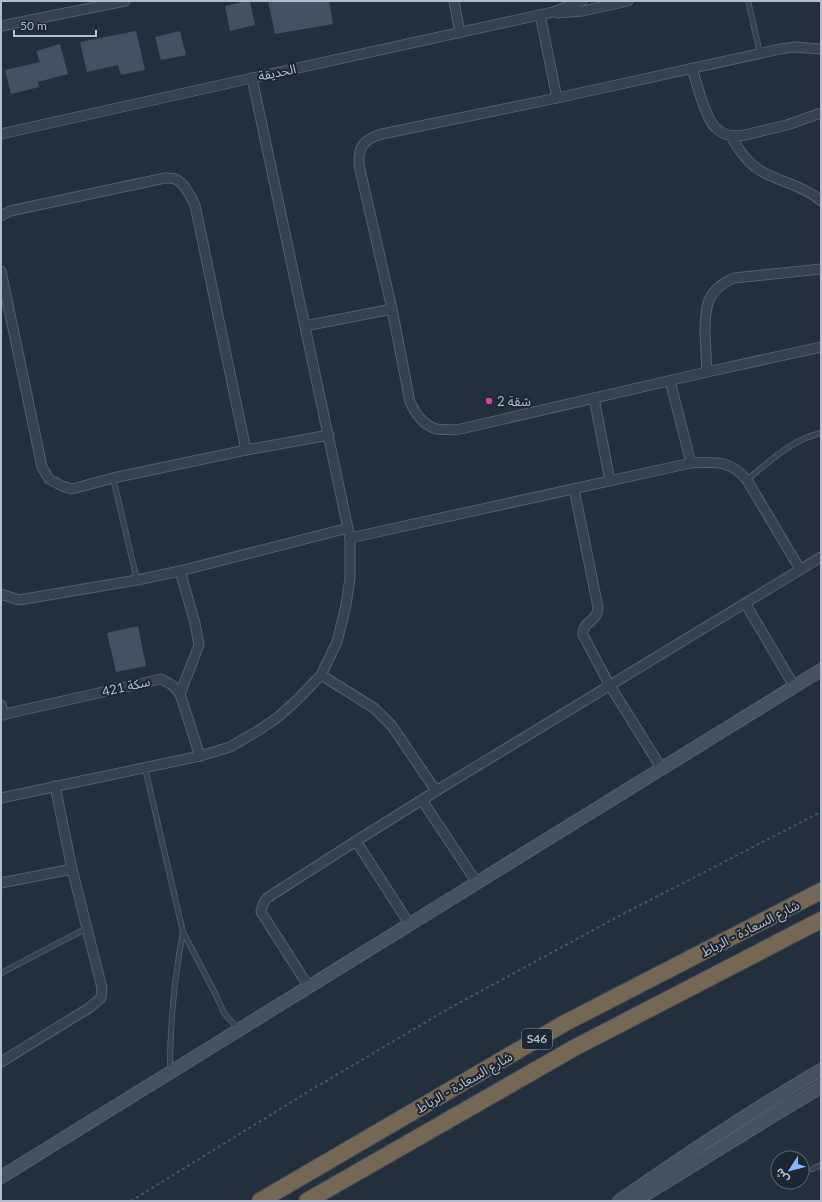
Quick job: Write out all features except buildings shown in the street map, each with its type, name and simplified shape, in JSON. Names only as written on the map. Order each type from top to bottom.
[{"type":"highway","name":"شارع السعادة - الرباط","points":[[260,1201],[565,1023],[821,891]]},
{"type":"highway","name":"شارع السعادة - الرباط","points":[[307,1201],[574,1048],[821,920]]},
{"type":"street","points":[[1,26],[125,1]]},
{"type":"street","points":[[454,1],[460,33]]},
{"type":"street","name":"الحديقة","points":[[1,134],[540,16],[582,1]]},
{"type":"street","name":"الحديقة","points":[[554,12],[583,11],[628,1]]},
{"type":"street","points":[[540,16],[557,98]]},
{"type":"street","points":[[821,49],[794,47],[780,49],[557,98],[382,134],[370,138],[362,146],[358,153],[359,165],[392,309],[410,402],[415,413],[424,422],[437,429],[456,430],[670,380],[821,348]]},
{"type":"street","points":[[692,69],[709,120],[718,130],[731,136],[745,135],[787,125],[821,113]]},
{"type":"street","points":[[1,798],[200,756],[230,747],[277,718],[298,699],[321,675],[336,642],[346,605],[350,578],[350,538],[252,78]]},
{"type":"street","points":[[731,136],[746,159],[762,172],[790,184],[821,201]]},
{"type":"street","points":[[1,216],[10,211],[165,178],[175,179],[183,186],[191,195],[195,205],[246,450]]},
{"type":"street","points":[[707,372],[706,310],[710,298],[718,288],[734,278],[821,269]]},
{"type":"street","points":[[1,271],[6,319],[42,467],[49,479],[62,486],[72,489],[113,478],[246,450],[329,435]]},
{"type":"street","points":[[305,326],[392,309]]},
{"type":"street","points":[[670,380],[691,463]]},
{"type":"street","points":[[594,398],[610,481]]},
{"type":"street","points":[[350,538],[691,463],[714,462],[728,465],[740,471],[747,480],[800,569]]},
{"type":"street","points":[[574,489],[598,607],[597,614],[593,620],[586,624],[583,629],[583,635],[609,684],[662,769]]},
{"type":"street","points":[[1,594],[20,600],[137,580],[180,571],[348,528]]},
{"type":"street","points":[[309,987],[261,912],[262,904],[267,898],[609,684],[821,557]]},
{"type":"street","points":[[180,571],[195,623],[199,645],[180,694],[200,756]]},
{"type":"street","points":[[744,603],[794,686]]},
{"type":"street","points":[[1,1177],[821,670]]},
{"type":"street","points":[[321,675],[374,708],[392,726],[436,791]]},
{"type":"street","name":"سكة 421","points":[[1,705],[2,715],[161,678],[172,685],[180,694]]},
{"type":"street","points":[[1,1062],[90,1008],[102,998],[102,988],[72,869],[55,786]]},
{"type":"street","points":[[422,800],[477,883]]},
{"type":"street","points":[[356,841],[410,925]]},
{"type":"street","points":[[1,883],[72,869]]},
{"type":"street","points":[[619,1201],[719,1133],[821,1070]]},
{"type":"street","points":[[635,1201],[821,1087]]},
{"type":"lane","points":[[748,1],[760,53]]},
{"type":"lane","points":[[747,480],[784,450],[806,438],[821,433]]},
{"type":"lane","points":[[113,478],[137,580]]},
{"type":"lane","points":[[145,768],[183,932],[223,1011],[240,1030]]},
{"type":"lane","points":[[1,973],[86,928]]},
{"type":"lane","points":[[170,1073],[171,1023],[175,976],[183,932]]},
{"type":"lane","points":[[812,1169],[821,1165]]},
{"type":"path","points":[[131,1201],[311,1090],[448,1009],[621,914],[821,812]]},
{"type":"place","name":"شقة 2","points":[[489,401]]}]
